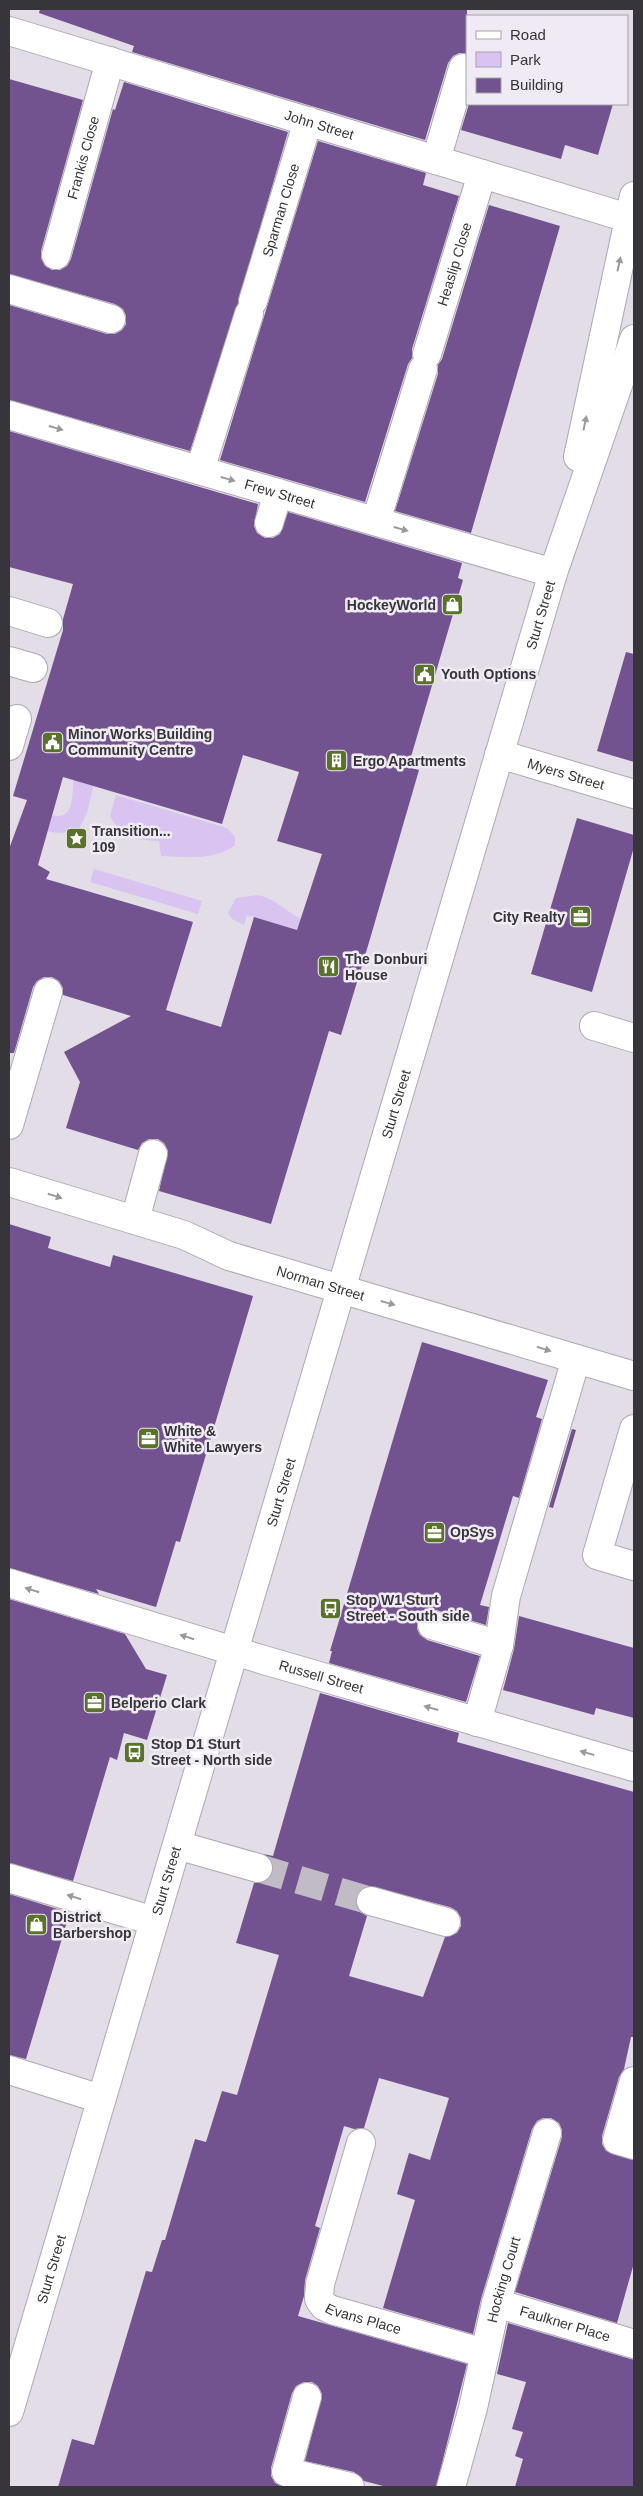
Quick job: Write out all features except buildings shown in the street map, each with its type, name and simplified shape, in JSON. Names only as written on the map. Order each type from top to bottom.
[{"type":"street","name":"John Street","points":[[11,38],[110,61],[482,174],[631,207]]},
{"type":"street","name":"Frankis Close","points":[[56,255],[110,61]]},
{"type":"street","points":[[436,160],[463,68]]},
{"type":"street","name":"Sparman Close","points":[[200,470],[308,121]]},
{"type":"street","name":"Heaslip Close","points":[[376,522],[482,174]]},
{"type":"street","name":"Sturt Street","points":[[553,573],[631,207]]},
{"type":"street","points":[[9,289],[111,319]]},
{"type":"street","name":"Sturt Street","points":[[11,2395],[177,1845],[553,573],[634,339]]},
{"type":"street","name":"Frew Street","points":[[9,415],[553,573]]},
{"type":"street","points":[[269,523],[278,493]]},
{"type":"street","points":[[9,611],[48,623]]},
{"type":"street","points":[[9,746],[17,719]]},
{"type":"street","name":"Myers Street","points":[[499,754],[634,794]]},
{"type":"street","points":[[9,1125],[48,992]]},
{"type":"street","points":[[594,1026],[634,1038]]},
{"type":"street","points":[[135,1220],[153,1154]]},
{"type":"street","name":"Norman Street","points":[[9,1182],[184,1235],[229,1256],[634,1376]]},
{"type":"street","points":[[477,1722],[499,1645],[506,1596],[576,1359]]},
{"type":"street","points":[[634,1429],[597,1555],[634,1566]]},
{"type":"street","name":"Russell Street","points":[[9,1583],[234,1651],[634,1767]]},
{"type":"street","points":[[432,1625],[499,1645]]},
{"type":"street","points":[[177,1845],[258,1868]]},
{"type":"street","points":[[9,1878],[154,1921]]},
{"type":"street","points":[[371,1901],[446,1922]]},
{"type":"street","points":[[9,2070],[101,2099]]},
{"type":"street","points":[[626,2143],[634,2081]]},
{"type":"street","name":"Hocking Court","points":[[451,2487],[467,2428],[496,2303],[547,2133]]},
{"type":"street","name":"Evans Place","points":[[361,2143],[320,2284],[319,2299],[324,2306],[332,2310],[484,2353]]},
{"type":"street","name":"Faulkner Place","points":[[496,2303],[634,2344]]},
{"type":"street","points":[[308,2397],[286,2472],[350,2487]]},
{"type":"green space","points":[[75,771],[94,784],[87,813],[79,829],[60,833],[40,829],[48,814],[58,816],[65,814],[69,810]]},
{"type":"green space","points":[[116,795],[227,828],[235,837],[235,845],[219,854],[209,856],[161,856],[159,841],[143,840],[130,836],[119,829],[110,816]]},
{"type":"green space","points":[[94,869],[202,901],[198,914],[90,882]]},
{"type":"green space","points":[[257,895],[275,902],[301,919],[297,930],[247,915],[244,925],[232,919],[228,913],[236,898]]},
{"type":"tunnel","points":[[258,1868],[371,1901]]},
{"type":"place","name":"HockeyWorld","points":[[452,605]]},
{"type":"place","name":"Youth Options","points":[[425,674]]},
{"type":"place","name":"Minor Works Building Community Centre","points":[[52,742]]},
{"type":"place","name":"Ergo Apartments","points":[[337,761]]},
{"type":"place","name":"Transition... 109","points":[[76,839]]},
{"type":"place","name":"City Realty","points":[[581,917]]},
{"type":"place","name":"The Donburi House","points":[[329,967]]},
{"type":"place","name":"White & White Lawyers","points":[[148,1439]]},
{"type":"place","name":"OpSys","points":[[434,1532]]},
{"type":"place","name":"Stop W1 Sturt Street - South side","points":[[330,1608]]},
{"type":"place","name":"Belperio Clark","points":[[95,1703]]},
{"type":"place","name":"Stop D1 Sturt Street - North side","points":[[135,1752]]},
{"type":"place","name":"District Barbershop","points":[[37,1925]]}]
